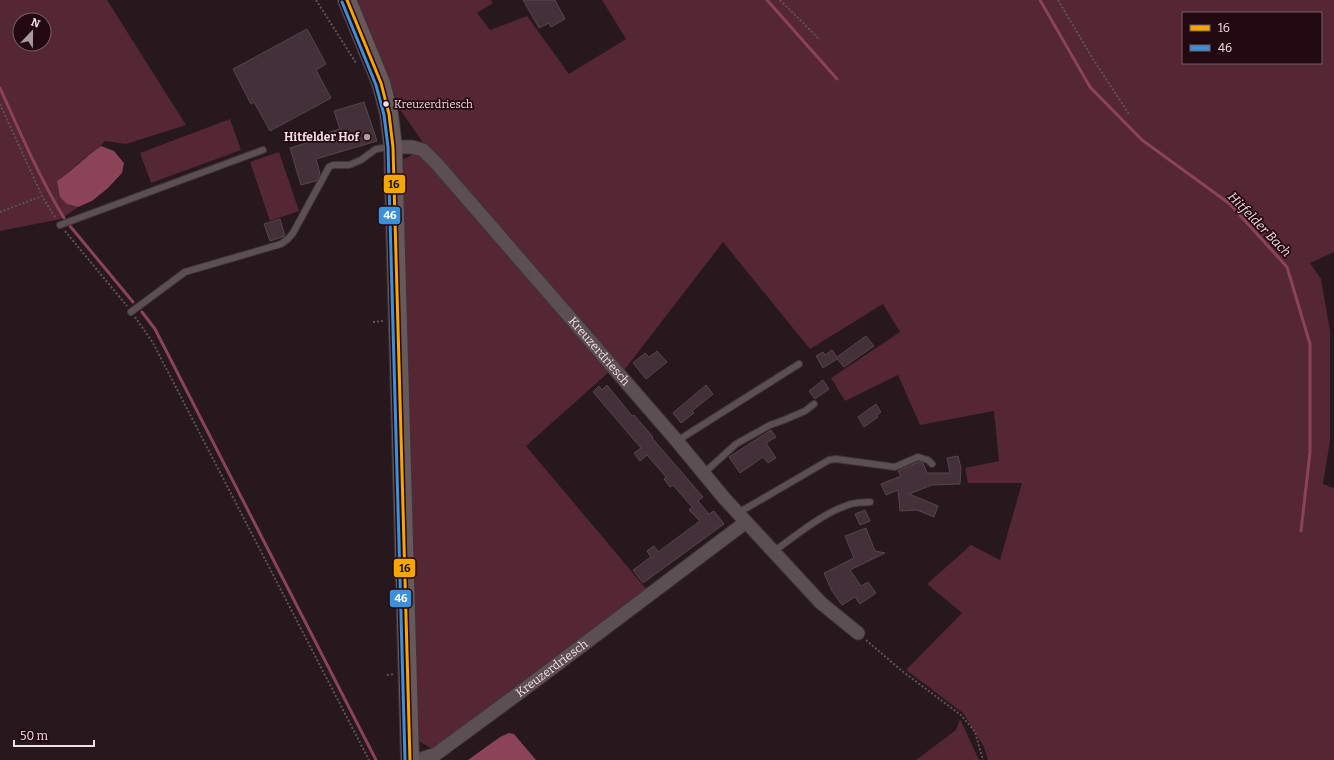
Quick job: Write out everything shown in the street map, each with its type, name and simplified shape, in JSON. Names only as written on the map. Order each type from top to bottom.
[{"type":"main road","points":[[347,0],[381,83],[389,114],[393,147],[410,760]]},
{"type":"street","name":"Kreuzerdriesch","points":[[393,147],[412,147],[423,150],[437,164],[742,518],[821,603],[858,633]]},
{"type":"street","name":"Kreuzerdriesch","points":[[410,760],[420,759],[436,754],[519,693],[742,518]]},
{"type":"lane","points":[[131,312],[185,272],[281,244],[293,233],[330,167],[333,165],[349,165],[361,160],[376,149],[393,147]]},
{"type":"lane","points":[[60,225],[263,150]]},
{"type":"lane","points":[[677,441],[799,364]]},
{"type":"lane","points":[[704,473],[736,444],[770,425],[805,410],[814,404]]},
{"type":"lane","points":[[742,518],[829,460],[836,459],[895,466],[918,457],[928,460],[932,464]]},
{"type":"lane","points":[[773,552],[831,512],[849,504],[870,502]]},
{"type":"path","points":[[316,0],[356,63]]},
{"type":"path","points":[[780,0],[820,40]]},
{"type":"path","points":[[1058,0],[1093,59],[1129,114]]},
{"type":"path","points":[[0,104],[42,196],[60,225],[131,312],[153,343],[369,760]]},
{"type":"path","points":[[0,212],[42,196]]},
{"type":"path","points":[[858,633],[902,671],[961,715],[975,732],[983,760]]},
{"type":"shaded area","points":[[0,0],[107,0],[186,125],[126,144],[105,141],[57,181],[67,204],[78,207],[61,219],[0,231]]},
{"type":"shaded area","points":[[358,0],[491,0],[493,3],[477,13],[490,30],[527,16],[569,74],[626,39],[602,0],[1334,0],[1334,252],[1310,263],[1321,279],[1330,331],[1330,441],[1323,484],[1334,488],[1334,760],[988,760],[984,747],[963,713],[906,670],[962,613],[927,584],[971,545],[1000,560],[1022,483],[968,483],[965,468],[999,461],[994,411],[920,425],[898,375],[845,401],[831,378],[900,332],[883,304],[810,349],[723,242],[622,373],[424,144],[401,111]]},
{"type":"shaded area","points":[[230,119],[241,150],[151,183],[140,153]]},
{"type":"shaded area","points":[[101,146],[114,151],[124,163],[122,173],[108,188],[92,201],[78,207],[67,204],[60,197],[57,181]]},
{"type":"shaded area","points":[[279,152],[299,211],[270,221],[250,162]]},
{"type":"shaded area","points":[[416,153],[425,159],[610,371],[526,446],[648,591],[434,750],[417,740],[402,160]]},
{"type":"shaded area","points":[[960,719],[979,760],[916,760],[956,730]]},
{"type":"shaded area","points":[[509,733],[514,734],[536,760],[468,760],[500,737]]},
{"type":"building","points":[[523,0],[555,0],[565,19],[551,27],[549,23],[539,28]]},
{"type":"building","points":[[307,29],[326,64],[316,70],[331,98],[270,131],[254,102],[251,104],[233,69]]},
{"type":"building","points":[[364,102],[377,141],[316,159],[320,174],[316,181],[301,185],[290,148],[325,137],[324,134],[340,129],[334,111]]},
{"type":"building","points":[[280,219],[285,236],[270,241],[264,224]]},
{"type":"building","points":[[866,336],[874,346],[844,367],[837,359],[823,368],[816,356],[823,352],[825,355],[832,350],[837,357]]},
{"type":"building","points":[[657,351],[667,362],[646,379],[633,363],[645,353],[649,357]]},
{"type":"building","points":[[823,380],[829,389],[815,399],[809,391]]},
{"type":"building","points":[[607,385],[703,497],[698,501],[709,514],[714,511],[724,524],[643,583],[633,570],[651,557],[647,551],[654,546],[658,552],[700,521],[689,510],[692,507],[673,485],[670,487],[664,479],[666,477],[647,455],[640,461],[634,453],[641,448],[593,392],[599,386],[602,390]]},
{"type":"building","points":[[706,385],[713,394],[692,411],[694,413],[681,423],[673,413]]},
{"type":"building","points":[[876,404],[881,412],[877,415],[878,417],[864,427],[858,417]]},
{"type":"building","points":[[771,430],[776,437],[766,443],[776,458],[768,463],[763,457],[740,473],[729,457]]},
{"type":"building","points":[[958,456],[961,468],[960,484],[932,485],[909,494],[938,506],[934,517],[917,510],[900,511],[898,490],[886,495],[881,484],[901,476],[898,471],[918,462],[923,463],[927,473],[950,473],[947,458]]},
{"type":"building","points":[[865,510],[870,521],[860,525],[855,514]]},
{"type":"building","points":[[866,528],[875,551],[885,553],[850,570],[861,586],[868,582],[876,593],[860,604],[855,597],[842,605],[832,591],[824,573],[854,558],[845,536]]},
{"type":"waterway","points":[[767,0],[837,79]]},
{"type":"waterway","name":"Hitfelder Bach","points":[[1040,0],[1090,87],[1142,140],[1230,204],[1287,267],[1310,344],[1310,452],[1301,531]]},
{"type":"waterway","points":[[0,88],[22,138],[64,218]]},
{"type":"waterway","points":[[70,226],[133,302]]},
{"type":"waterway","points":[[142,312],[155,329],[376,760]]},
{"type":"transit line","name":"16","points":[[347,0],[381,83],[389,114],[393,147],[410,760]]},
{"type":"transit line","name":"46","points":[[342,2],[376,85],[384,115],[388,147],[405,760]]},
{"type":"place","name":"Kreuzerdriesch","points":[[386,104]]},
{"type":"place","name":"Hitfelder Hof","points":[[367,137]]}]
